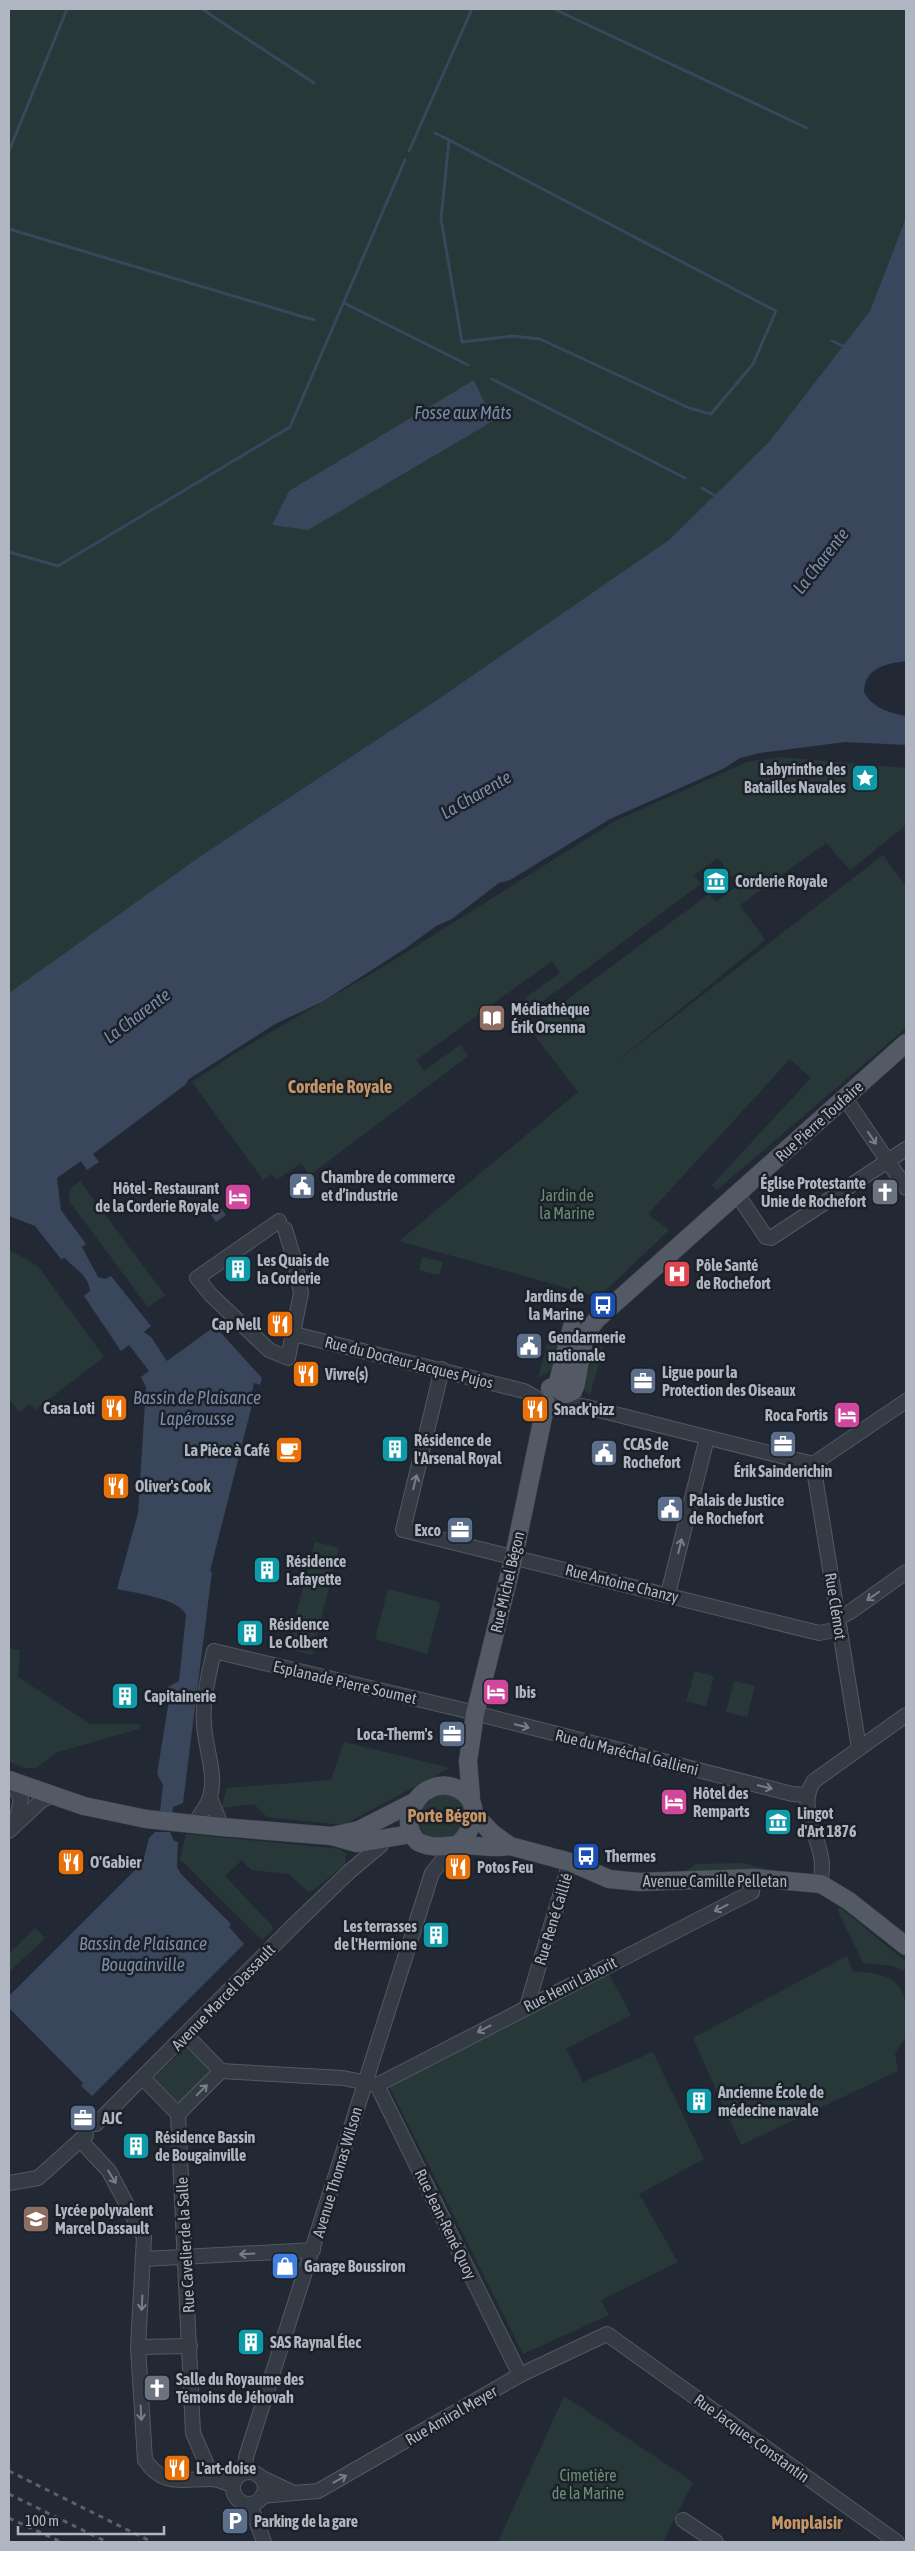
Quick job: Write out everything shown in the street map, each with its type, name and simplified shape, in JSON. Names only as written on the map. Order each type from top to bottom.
[{"type":"main road","name":"Rue Pierre Toufaire","points":[[584,1327],[906,1043]]},
{"type":"main road","name":"Rue Michel Bégon","points":[[473,1806],[468,1762],[475,1714],[557,1393],[584,1327]]},
{"type":"main road","points":[[447,1785],[468,1762]]},
{"type":"main road","points":[[17,1786],[84,1806],[146,1819],[222,1828],[332,1836],[357,1843],[418,1839],[456,1846],[470,1832],[473,1806],[455,1786],[434,1787],[416,1801],[396,1809],[359,1830],[332,1836]]},
{"type":"main road","points":[[416,1801],[409,1820],[418,1839]]},
{"type":"main road","name":"Avenue Camille Pelletan","points":[[473,1806],[492,1833],[510,1846],[570,1862],[609,1879],[639,1882],[754,1878],[821,1884],[848,1900],[906,1946]]},
{"type":"main road","name":"Avenue Camille Pelletan","points":[[456,1846],[494,1849],[510,1846]]},
{"type":"street","points":[[845,1098],[906,1188]]},
{"type":"street","points":[[737,1194],[766,1237],[771,1238],[906,1150]]},
{"type":"street","points":[[282,1225],[295,1262],[301,1293],[294,1334],[288,1358],[269,1350],[212,1296],[197,1278],[282,1225]]},
{"type":"street","name":"Rue du Docteur Jacques Pujos","points":[[294,1334],[524,1391],[557,1393],[587,1407],[812,1464]]},
{"type":"street","name":"Rue Antoine Chanzy","points":[[442,1370],[404,1530],[819,1633],[839,1623]]},
{"type":"street","points":[[557,1393],[577,1399],[587,1407]]},
{"type":"street","points":[[812,1464],[906,1401]]},
{"type":"street","points":[[668,1594],[707,1438]]},
{"type":"street","name":"Rue Clémot","points":[[812,1464],[859,1748]]},
{"type":"street","points":[[839,1623],[850,1612],[906,1572]]},
{"type":"street","name":"Esplanade Pierre Soumet","points":[[210,1798],[212,1773],[204,1724],[204,1697],[214,1651],[475,1714]]},
{"type":"street","name":"Rue du Maréchal Gallieni","points":[[475,1714],[792,1794],[808,1795]]},
{"type":"street","points":[[821,1884],[822,1864],[810,1821],[808,1795],[814,1781],[906,1715]]},
{"type":"street","points":[[13,1827],[17,1786]]},
{"type":"street","points":[[13,1827],[47,1796]]},
{"type":"street","points":[[191,1824],[210,1798]]},
{"type":"street","points":[[210,1798],[222,1828]]},
{"type":"street","points":[[357,1843],[396,1809]]},
{"type":"street","points":[[418,1839],[430,1854],[432,1872]]},
{"type":"street","name":"Avenue Marcel Dassault","points":[[9,2183],[38,2178],[88,2133],[350,1871],[381,1845],[382,1840]]},
{"type":"street","name":"Avenue Marcel Dassault","points":[[350,1871],[357,1859],[357,1843]]},
{"type":"street","name":"Avenue Thomas Wilson","points":[[245,2472],[246,2458],[313,2250],[370,2084],[432,1872],[456,1846]]},
{"type":"street","name":"Rue René Caillié","points":[[527,2006],[570,1862]]},
{"type":"street","name":"Rue Henri Laborit","points":[[370,2084],[752,1892],[754,1878]]},
{"type":"street","points":[[186,2035],[221,2071],[343,2078],[370,2084]]},
{"type":"street","points":[[143,2078],[178,2114],[221,2071]]},
{"type":"street","name":"Rue Jean-René Quoy","points":[[370,2084],[520,2375]]},
{"type":"street","name":"Rue Cavelier de la Salle","points":[[178,2114],[194,2433],[213,2479]]},
{"type":"street","points":[[88,2133],[144,2237],[138,2347],[145,2460],[150,2468],[167,2480],[213,2479],[233,2485]]},
{"type":"street","points":[[144,2259],[313,2250]]},
{"type":"street","name":"Rue Amiral Meyer","points":[[256,2500],[318,2491],[520,2375],[607,2334]]},
{"type":"street","name":"Rue Jacques Constantin","points":[[607,2334],[897,2542]]},
{"type":"street","points":[[138,2347],[190,2346]]},
{"type":"street","points":[[256,2500],[238,2500],[233,2490],[237,2477],[245,2472],[256,2474],[294,2493]]},
{"type":"street","points":[[260,2477],[264,2486],[256,2500],[264,2542]]},
{"type":"street","points":[[683,2520],[716,2542]]},
{"type":"green space","points":[[9,9],[906,9],[906,304],[727,536],[9,1040]]},
{"type":"green space","name":"Jardin de la Marine","points":[[780,757],[906,768],[906,825],[850,870],[826,843],[740,905],[765,940],[611,1066],[883,855],[906,887],[906,1028],[717,1190],[712,1185],[811,1078],[790,1059],[648,1214],[669,1230],[599,1297],[399,1241],[578,1092],[529,1028],[709,894],[716,902],[738,885],[718,858],[694,875],[701,884],[532,1009],[525,998],[560,973],[552,961],[416,1060],[424,1071],[460,1045],[468,1056],[310,1175],[301,1163],[277,1180],[272,1174],[263,1180],[192,1082],[237,1052],[386,965],[615,821],[747,762]]},
{"type":"green space","points":[[80,1181],[165,1295],[148,1307],[69,1201],[70,1189]]},
{"type":"green space","points":[[9,1250],[38,1266],[104,1357],[35,1410],[30,1404],[19,1412],[9,1398]]},
{"type":"green space","points":[[422,1257],[443,1262],[439,1275],[419,1270]]},
{"type":"green space","points":[[548,1341],[560,1344],[552,1370],[538,1378]]},
{"type":"green space","points":[[596,1345],[604,1347],[590,1395],[583,1388]]},
{"type":"green space","points":[[315,1542],[339,1548],[312,1655],[287,1649]]},
{"type":"green space","points":[[388,1589],[438,1602],[440,1606],[427,1654],[375,1639]]},
{"type":"green space","points":[[9,1648],[20,1650],[18,1677],[90,1724],[140,1724],[139,1729],[58,1752],[36,1768],[25,1768],[9,1762]]},
{"type":"green space","points":[[694,1671],[714,1676],[706,1706],[686,1701],[690,1687],[693,1686],[691,1685]]},
{"type":"green space","points":[[734,1681],[755,1686],[747,1717],[726,1712]]},
{"type":"green space","points":[[344,1742],[450,1768],[343,1825],[267,1817],[254,1804],[221,1808],[227,1788],[331,1780]]},
{"type":"green space","points":[[446,1791],[457,1795],[468,1813],[461,1833],[450,1838],[427,1836],[417,1821],[420,1809]]},
{"type":"green space","points":[[186,1834],[340,1849],[346,1854],[345,1865],[309,1893],[289,1874],[251,1870],[242,1860],[225,1876],[274,1928],[262,1940],[180,1859]]},
{"type":"green space","points":[[743,1863],[770,1870],[683,1873],[696,1864]]},
{"type":"green space","points":[[841,1908],[906,1962],[906,1969],[902,1971],[893,1966],[863,1963],[837,1909]]},
{"type":"green space","points":[[35,1928],[45,1938],[9,1972],[9,1954]]},
{"type":"green space","points":[[847,1956],[853,1972],[882,1975],[891,1979],[901,1990],[908,2014],[908,2030],[895,2053],[898,2071],[741,2145],[693,2038]]},
{"type":"green space","points":[[608,1972],[631,2015],[566,2049],[583,2082],[653,2052],[704,2159],[639,2194],[678,2262],[601,2300],[609,2315],[523,2354],[389,2086]]},
{"type":"green space","points":[[188,2045],[211,2068],[210,2073],[180,2103],[175,2101],[153,2079]]},
{"type":"green space","name":"Cimetière de la Marine","points":[[564,2396],[693,2482],[663,2542],[498,2542]]},
{"type":"water","points":[[906,218],[906,661],[884,666],[872,672],[865,684],[864,692],[867,698],[877,706],[906,716],[906,745],[845,742],[760,753],[740,758],[723,769],[610,819],[510,880],[499,883],[452,919],[436,926],[406,948],[322,1002],[275,1024],[189,1079],[185,1085],[93,1154],[99,1162],[87,1170],[81,1161],[57,1178],[61,1210],[86,1244],[82,1247],[98,1277],[105,1279],[111,1276],[151,1326],[144,1332],[151,1337],[167,1361],[211,1329],[209,1326],[213,1324],[262,1378],[260,1385],[254,1383],[250,1400],[253,1401],[210,1571],[212,1572],[183,1803],[173,1807],[172,1815],[160,1812],[163,1785],[157,1774],[169,1700],[168,1687],[179,1681],[186,1615],[182,1609],[166,1600],[117,1589],[138,1513],[146,1387],[141,1377],[149,1371],[129,1345],[121,1351],[84,1296],[90,1291],[84,1276],[65,1258],[61,1259],[35,1226],[9,1216],[9,993],[198,858],[437,700],[669,540],[769,442],[870,311]]},
{"type":"water","name":"Fosse aux Mâts","points":[[474,380],[493,421],[308,530],[272,525],[289,491]]},
{"type":"water","points":[[215,1200],[226,1215],[216,1222],[205,1206]]},
{"type":"water","name":"Bassin de Plaisance Bougainville","points":[[155,1832],[170,1832],[174,1841],[178,1842],[177,1867],[181,1874],[231,1924],[229,1927],[244,1944],[92,2096],[81,2086],[83,2083],[9,2008],[9,1996],[143,1862],[149,1838]]},
{"type":"waterway","points":[[9,151],[67,9]]},
{"type":"waterway","points":[[202,9],[314,83]]},
{"type":"waterway","points":[[409,151],[472,9]]},
{"type":"waterway","points":[[554,9],[807,128]]},
{"type":"waterway","points":[[435,133],[449,140],[776,311],[753,364],[711,414],[689,408],[540,339],[512,336],[462,342],[441,219],[449,140]]},
{"type":"waterway","points":[[9,552],[58,566],[290,427],[405,160]]},
{"type":"waterway","points":[[9,229],[314,320]]},
{"type":"waterway","points":[[344,303],[468,365]]},
{"type":"waterway","points":[[832,341],[843,346]]},
{"type":"waterway","points":[[492,379],[685,478]]},
{"type":"waterway","points":[[702,488],[714,495]]},
{"type":"railway","points":[[9,2471],[152,2542]]},
{"type":"railway","points":[[9,2494],[107,2542]]},
{"type":"railway","points":[[9,2518],[61,2542]]},
{"type":"place","name":"Labyrinthe des Batailles Navales","points":[[865,778]]},
{"type":"place","name":"Corderie Royale","points":[[716,881]]},
{"type":"place","name":"Médiathèque Érik Orsenna","points":[[492,1018]]},
{"type":"place","name":"Chambre de commerce et d’industrie","points":[[302,1186]]},
{"type":"place","name":"Église Protestante Unie de Rochefort","points":[[885,1192]]},
{"type":"place","name":"Hôtel - Restaurant de la Corderie Royale","points":[[238,1197]]},
{"type":"place","name":"Les Quais de la Corderie","points":[[238,1269]]},
{"type":"place","name":"Pôle Santé de Rochefort","points":[[677,1274]]},
{"type":"place","name":"Jardins de la Marine","points":[[603,1305]]},
{"type":"place","name":"Cap Nell","points":[[280,1324]]},
{"type":"place","name":"Gendarmerie nationale","points":[[529,1346]]},
{"type":"place","name":"Vivre(s)","points":[[306,1374]]},
{"type":"place","name":"Ligue pour la Protection des Oiseaux","points":[[643,1381]]},
{"type":"place","name":"Casa Loti","points":[[114,1408]]},
{"type":"place","name":"Snack'pizz","points":[[535,1409]]},
{"type":"place","name":"Roca Fortis","points":[[847,1415]]},
{"type":"place","name":"Érik Sainderichin","points":[[783,1444]]},
{"type":"place","name":"Résidence de l'Arsenal Royal","points":[[395,1449]]},
{"type":"place","name":"La Pièce à Café","points":[[289,1450]]},
{"type":"place","name":"CCAS de Rochefort","points":[[604,1453]]},
{"type":"place","name":"Oliver's Cook","points":[[116,1486]]},
{"type":"place","name":"Palais de Justice de Rochefort","points":[[670,1509]]},
{"type":"place","name":"Exco","points":[[460,1530]]},
{"type":"place","name":"Résidence Lafayette","points":[[267,1570]]},
{"type":"place","name":"Résidence Le Colbert","points":[[250,1633]]},
{"type":"place","name":"Ibis","points":[[496,1692]]},
{"type":"place","name":"Capitainerie","points":[[125,1696]]},
{"type":"place","name":"Loca-Therm's","points":[[452,1734]]},
{"type":"place","name":"Hôtel des Remparts","points":[[674,1802]]},
{"type":"place","name":"Lingot d'Art 1876","points":[[778,1822]]},
{"type":"place","name":"Thermes","points":[[586,1856]]},
{"type":"place","name":"O'Gabier","points":[[71,1862]]},
{"type":"place","name":"Potos Feu","points":[[458,1867]]},
{"type":"place","name":"Les terrasses de l'Hermione","points":[[436,1935]]},
{"type":"place","name":"Ancienne École de médecine navale","points":[[699,2101]]},
{"type":"place","name":"AJC","points":[[83,2118]]},
{"type":"place","name":"Résidence Bassin de Bougainville","points":[[136,2146]]},
{"type":"place","name":"Lycée polyvalent Marcel Dassault","points":[[36,2219]]},
{"type":"place","name":"Garage Boussiron","points":[[285,2266]]},
{"type":"place","name":"SAS Raynal Élec","points":[[251,2342]]},
{"type":"place","name":"Salle du Royaume des Témoins de Jéhovah","points":[[157,2388]]},
{"type":"place","name":"L'art-doise","points":[[177,2468]]},
{"type":"place","name":"Parking de la gare","points":[[235,2521]]},
{"type":"district","name":"Corderie Royale","points":[[340,1087]]},
{"type":"district","name":"Porte Bégon","points":[[447,1816]]},
{"type":"district","name":"Monplaisir","points":[[807,2523]]},
{"type":"water label","name":"La Charente","points":[[821,561]]},
{"type":"water label","name":"La Charente","points":[[476,795]]},
{"type":"water label","name":"La Charente","points":[[137,1016]]},
{"type":"water label","name":"Bassin de Plaisance Lapérousse","points":[[197,1408]]}]
